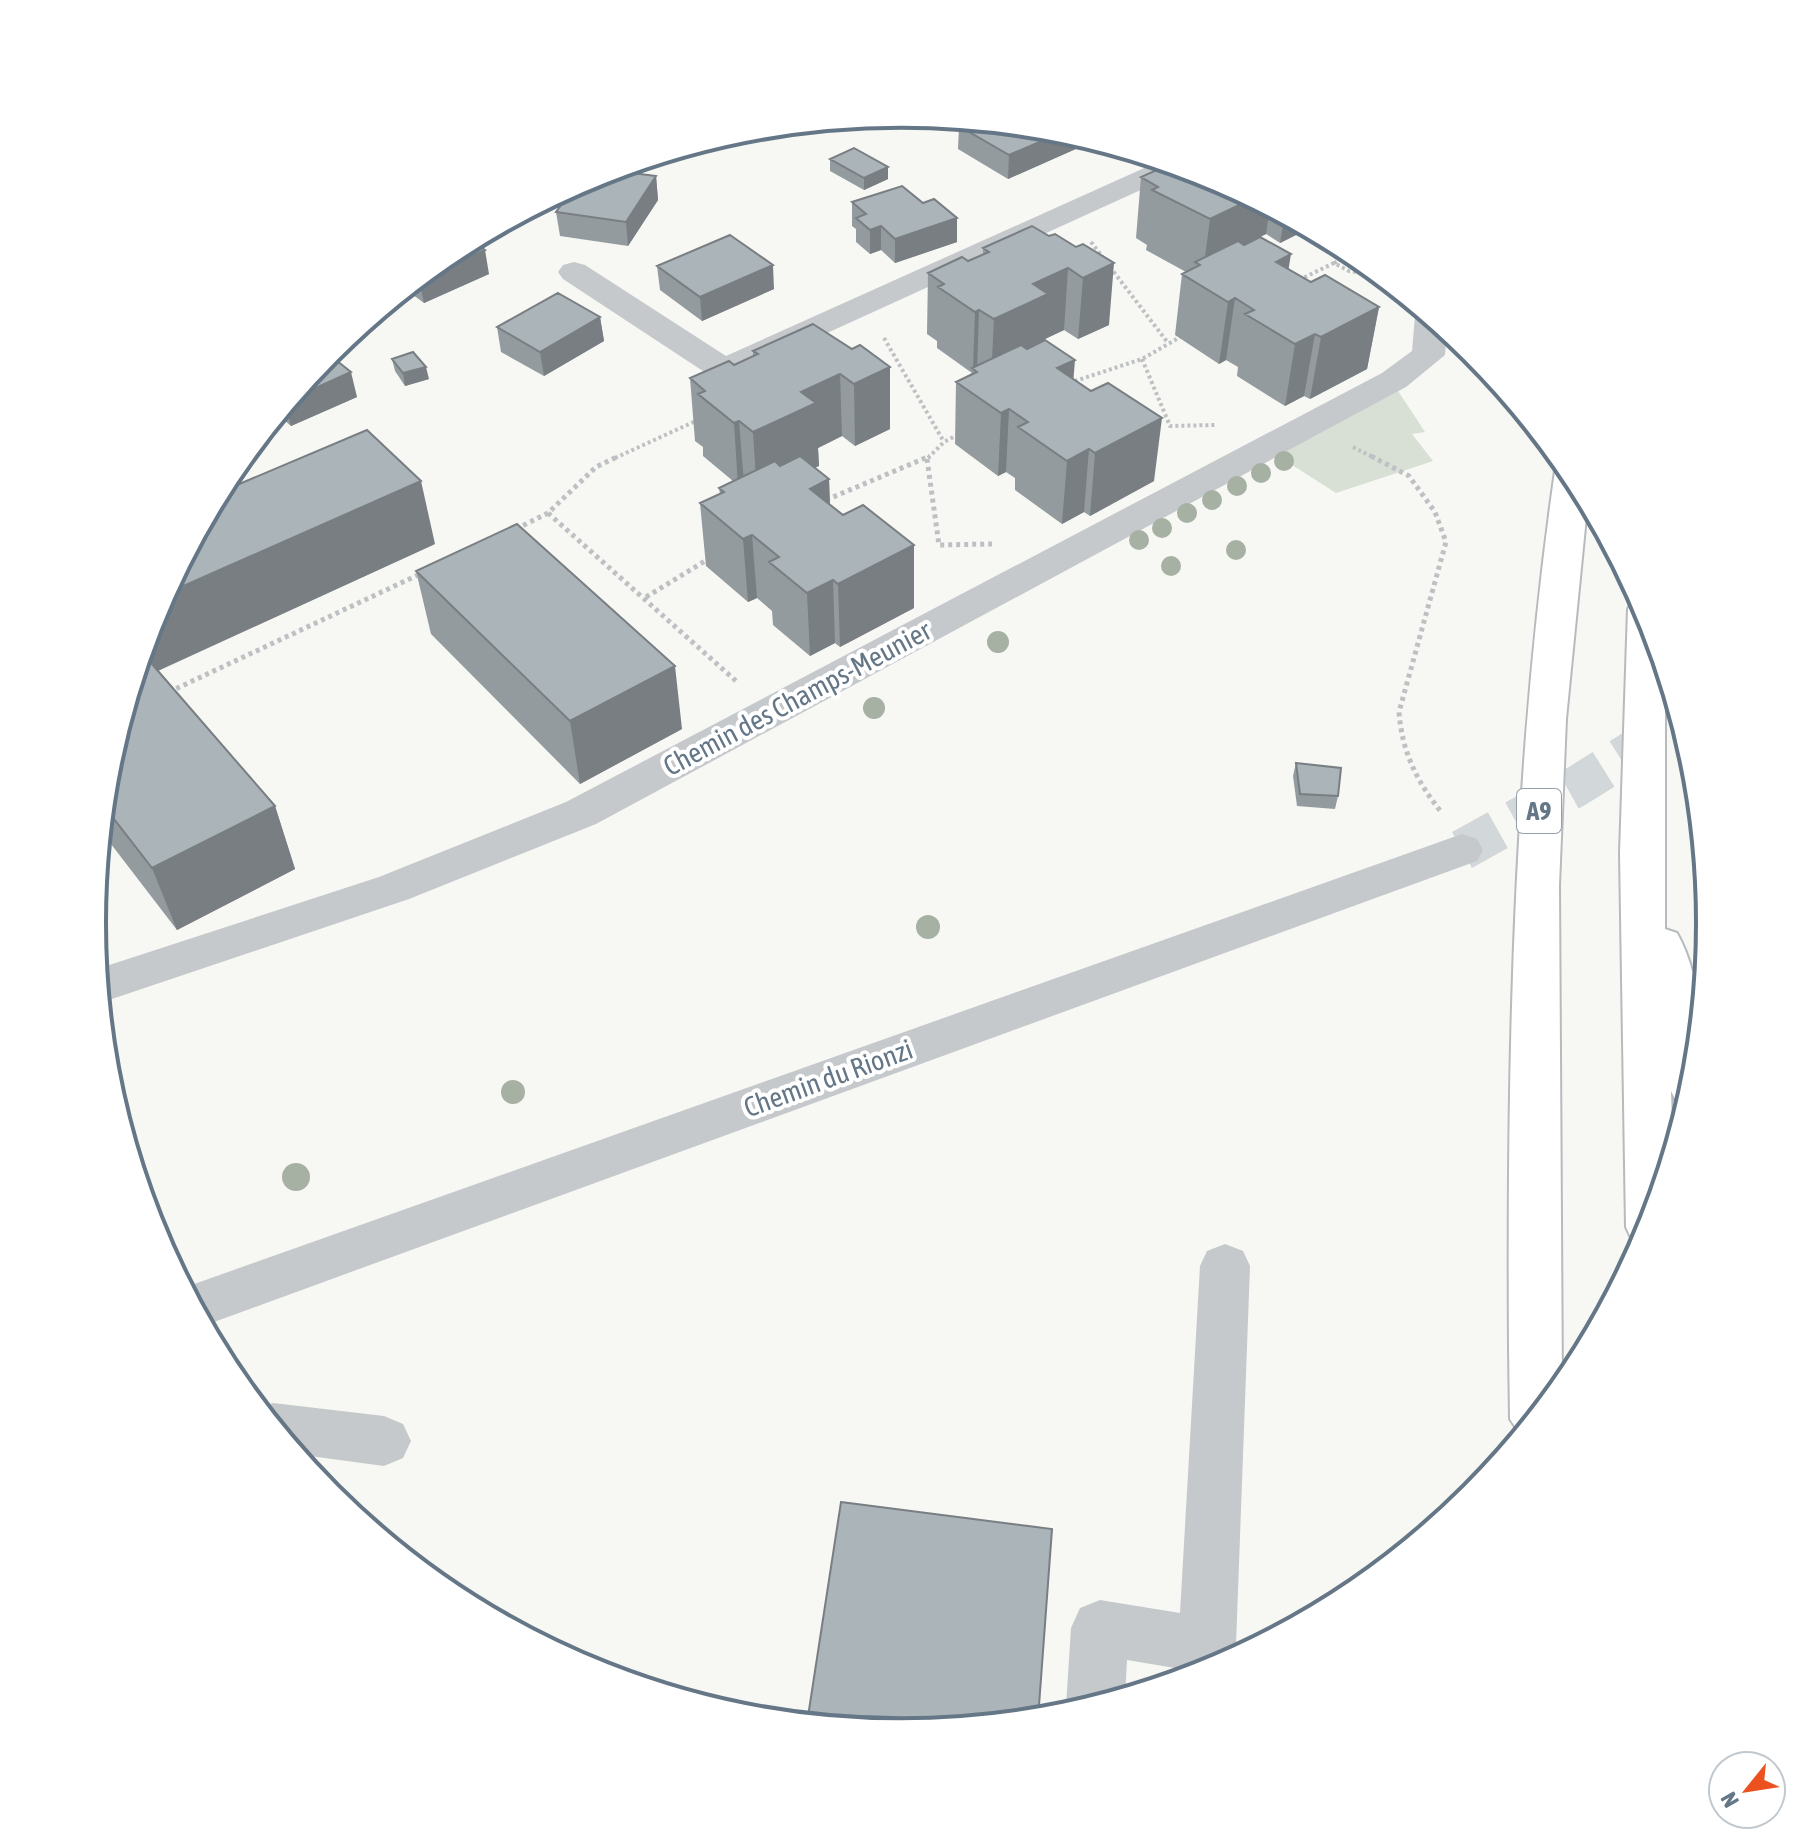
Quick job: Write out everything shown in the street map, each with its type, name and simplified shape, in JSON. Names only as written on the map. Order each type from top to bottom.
[{"type":"highway","name":"A9","points":[[1537,1402],[1534,1068],[1538,835],[1551,640],[1570,493]]},
{"type":"highway","points":[[1646,645],[1641,853],[1650,1192]]},
{"type":"highway","points":[[1641,853],[1686,1055]]},
{"type":"street","points":[[574,272],[724,370],[1183,183]]},
{"type":"street","name":"Chemin des Champs-Meunier","points":[[109,982],[394,888],[581,813],[1416,366],[1428,355],[1430,329]]},
{"type":"street","name":"Chemin du Rionzi","points":[[203,1303],[1455,834]]},
{"type":"street","points":[[1096,1694],[1100,1628],[1207,1645],[1225,1266]]},
{"type":"street","points":[[288,1429],[384,1441]]},
{"type":"path","points":[[1102,234],[1090,240],[1168,343]]},
{"type":"path","points":[[1293,283],[1340,260]]},
{"type":"path","points":[[1334,263],[1358,272]]},
{"type":"path","points":[[1060,386],[1142,359],[1196,330]]},
{"type":"path","points":[[883,335],[944,442]]},
{"type":"path","points":[[1142,359],[1170,426],[1227,425]]},
{"type":"path","points":[[506,533],[548,513],[596,467],[711,414]]},
{"type":"path","points":[[1310,425],[1409,476],[1443,529],[1445,553],[1399,712],[1400,738],[1410,767],[1455,834]]},
{"type":"path","points":[[812,506],[927,459],[944,442],[969,429]]},
{"type":"path","points":[[927,459],[939,545],[1000,544]]},
{"type":"path","points":[[548,513],[646,597],[737,682]]},
{"type":"path","points":[[646,597],[719,552]]},
{"type":"path","points":[[166,693],[421,573]]},
{"type":"shaded area","points":[[1398,391],[1425,432],[1412,434],[1433,461],[1336,493],[1278,456]]},
{"type":"building","points":[[966,130],[1043,141],[1009,155]]},
{"type":"building","points":[[854,148],[888,167],[864,178],[830,159]]},
{"type":"building","points":[[1157,170],[1241,204],[1210,219],[1152,190],[1158,187],[1141,177]]},
{"type":"building","points":[[636,174],[656,176],[626,222],[556,212],[561,205]]},
{"type":"building","points":[[902,186],[923,203],[934,199],[957,218],[895,239],[881,226],[870,230],[856,218],[866,214],[852,202]]},
{"type":"building","points":[[1032,226],[1049,236],[1055,234],[1076,247],[1083,244],[1114,263],[1083,278],[1068,268],[1033,284],[1048,294],[994,319],[979,310],[975,312],[938,287],[944,284],[928,273],[962,257],[968,261],[989,252],[983,248]]},
{"type":"building","points":[[730,235],[773,265],[700,297],[657,266]]},
{"type":"building","points":[[1260,237],[1291,254],[1276,262],[1311,282],[1325,275],[1379,307],[1321,337],[1315,334],[1295,344],[1245,314],[1254,310],[1235,298],[1228,302],[1182,274],[1200,265],[1195,262],[1238,241],[1244,245]]},
{"type":"building","points":[[558,293],[600,317],[540,352],[497,327]]},
{"type":"building","points":[[813,324],[852,349],[860,345],[890,367],[854,384],[840,374],[801,392],[816,403],[753,432],[739,421],[734,423],[698,394],[705,391],[690,378],[729,361],[734,365],[758,354],[753,351]]},
{"type":"building","points":[[1045,340],[1075,360],[1057,368],[1091,391],[1108,383],[1162,418],[1095,453],[1089,449],[1067,461],[1018,427],[1028,422],[1009,409],[1001,413],[956,382],[977,372],[972,368],[1021,345],[1027,349]]},
{"type":"building","points":[[413,352],[426,367],[403,373],[392,359]]},
{"type":"building","points":[[338,361],[351,372],[310,390]]},
{"type":"building","points":[[367,430],[421,481],[181,587],[238,485]]},
{"type":"building","points":[[800,456],[829,479],[810,489],[843,515],[863,505],[914,545],[838,584],[833,580],[807,593],[769,562],[779,557],[752,535],[743,539],[700,503],[724,492],[719,488],[775,461],[780,466]]},
{"type":"building","points":[[517,524],[675,666],[570,721],[416,571]]},
{"type":"building","points":[[150,662],[275,806],[152,868],[113,818],[133,717]]},
{"type":"building","points":[[1296,763],[1341,768],[1338,796],[1300,794]]},
{"type":"building","points":[[841,1502],[1052,1529],[1039,1706],[954,1717],[849,1717],[809,1713]]},
{"type":"tunnel","points":[[1462,850],[1577,786],[1672,726]]}]
